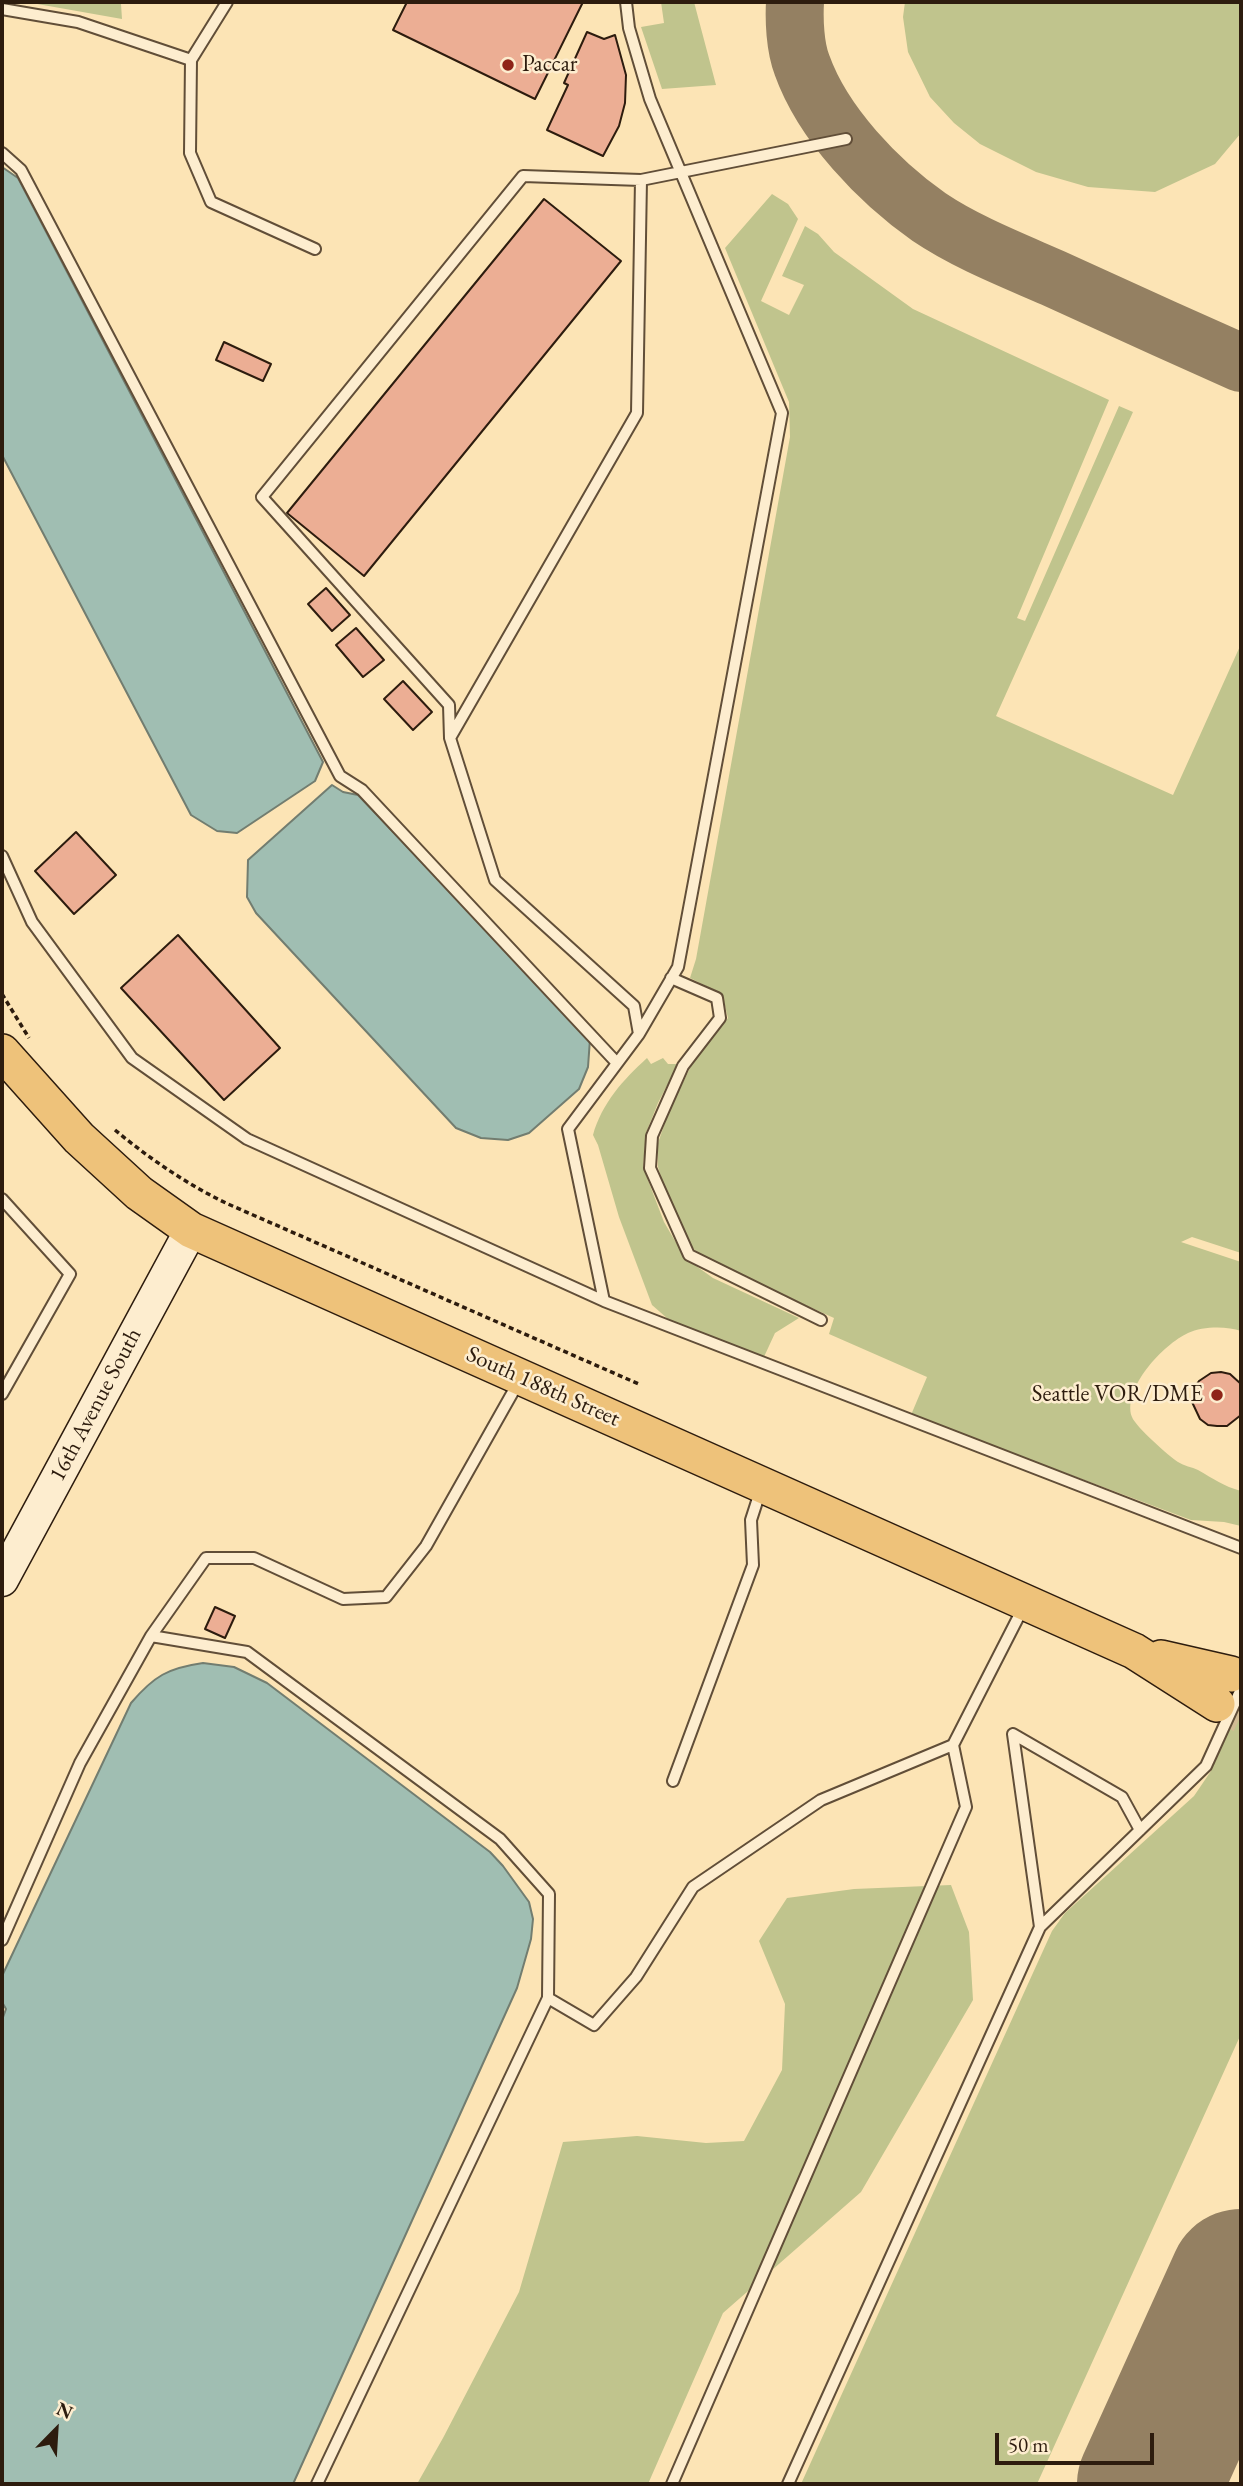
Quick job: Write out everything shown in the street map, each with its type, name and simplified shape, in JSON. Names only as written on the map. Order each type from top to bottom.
[{"type":"main road","name":"South 188th Street","points":[[16,1046],[79,1138],[139,1193],[191,1230],[1134,1651],[1230,1689]]},
{"type":"street","name":"16th Avenue South","points":[[6,1562],[191,1230]]},
{"type":"lane","points":[[227,2],[191,60],[190,153],[211,202],[315,249]]},
{"type":"lane","points":[[604,1301],[568,1129],[639,1034],[678,967],[782,413],[650,99],[629,28],[626,2]]},
{"type":"lane","points":[[2,9],[78,22],[191,60]]},
{"type":"lane","points":[[639,1034],[634,1006],[495,880],[450,738],[449,705],[262,497],[523,176],[640,180],[846,139]]},
{"type":"lane","points":[[2,153],[21,170],[340,776],[362,790],[617,1063]]},
{"type":"lane","points":[[450,738],[636,413],[640,180]]},
{"type":"lane","points":[[2,856],[32,922],[132,1058],[247,1139],[604,1301],[1241,1548]]},
{"type":"lane","points":[[671,978],[717,998],[720,1018],[683,1066],[652,1136],[650,1168],[688,1255],[821,1320]]},
{"type":"lane","points":[[2,1199],[70,1275],[2,1394]]},
{"type":"lane","points":[[2,1940],[80,1763],[150,1636],[206,1558],[254,1558],[343,1599],[386,1597],[426,1546],[521,1377]]},
{"type":"lane","points":[[673,1781],[753,1565],[751,1520],[762,1485]]},
{"type":"lane","points":[[672,2484],[966,1807],[953,1745],[1026,1603]]},
{"type":"lane","points":[[150,1636],[247,1652],[500,1839],[549,1894],[548,1998],[317,2484]]},
{"type":"lane","points":[[788,2484],[1040,1927],[1206,1766],[1230,1689]]},
{"type":"lane","points":[[1040,1927],[1013,1734],[1122,1797],[1140,1830]]},
{"type":"lane","points":[[548,1998],[594,2025],[636,1977],[693,1887],[821,1800],[953,1745]]},
{"type":"path","points":[[2,994],[16,1046]]},
{"type":"path","points":[[115,1130],[135,1147],[209,1195],[641,1385]]},
{"type":"green space","points":[[26,2],[137,2],[121,4],[122,19]]},
{"type":"green space","points":[[661,2],[694,2],[716,85],[662,89],[641,27],[664,23]]},
{"type":"green space","points":[[905,2],[1241,2],[1241,133],[1215,164],[1155,192],[1088,187],[1036,172],[980,144],[954,123],[930,97],[908,52],[903,17]]},
{"type":"green space","points":[[772,194],[788,204],[798,219],[761,301],[789,315],[804,285],[782,276],[805,226],[818,234],[834,252],[913,309],[1109,400],[1017,618],[1025,621],[1119,406],[1133,412],[996,716],[1173,795],[1241,644],[1241,1253],[1192,1237],[1181,1242],[1241,1262],[1241,1331],[1208,1328],[1188,1333],[1178,1339],[1147,1368],[1133,1393],[1131,1406],[1135,1421],[1174,1459],[1241,1491],[1241,1526],[1191,1520],[911,1415],[927,1377],[829,1334],[834,1318],[701,1258],[690,1244],[666,1193],[658,1167],[658,1143],[669,1111],[692,1064],[728,1018],[722,994],[690,978],[696,959],[790,437],[789,402],[725,248]]},
{"type":"green space","points":[[647,1058],[651,1064],[663,1058],[668,1064],[678,1064],[646,1133],[643,1167],[664,1222],[685,1258],[713,1278],[799,1318],[775,1333],[763,1359],[668,1319],[652,1305],[619,1217],[593,1135],[614,1093]]},
{"type":"green space","points":[[1241,1704],[1241,2034],[1037,2484],[801,2484],[1052,1931],[1065,1913],[1194,1796],[1211,1771]]},
{"type":"green space","points":[[951,1885],[969,1932],[973,2000],[861,2192],[723,2313],[648,2484],[417,2484],[519,2292],[563,2142],[637,2136],[706,2143],[744,2141],[782,2070],[785,2004],[759,1941],[787,1898],[854,1889]]},
{"type":"shaded area","points":[[2,167],[18,178],[323,762],[315,781],[237,833],[217,831],[191,815],[2,455]]},
{"type":"shaded area","points":[[332,785],[343,792],[358,795],[590,1039],[588,1067],[579,1089],[529,1133],[508,1140],[481,1138],[456,1128],[256,913],[247,897],[248,860]]},
{"type":"shaded area","points":[[203,1663],[234,1667],[267,1683],[490,1852],[529,1902],[533,1919],[531,1939],[517,1988],[293,2484],[2,2484],[2,2020],[6,2009],[2,2002],[2,1976],[131,1703],[162,1675]]},
{"type":"building","name":"Paccar","points":[[407,2],[583,2],[535,99],[393,30]]},
{"type":"building","points":[[587,32],[604,39],[615,35],[626,75],[625,103],[619,126],[603,156],[547,130],[568,85],[564,83]]},
{"type":"building","points":[[544,199],[621,261],[364,576],[287,513]]},
{"type":"building","points":[[224,342],[271,364],[263,381],[216,360]]},
{"type":"building","points":[[326,588],[350,615],[332,631],[308,604]]},
{"type":"building","points":[[356,628],[384,660],[363,677],[336,645]]},
{"type":"building","points":[[403,681],[432,712],[413,730],[384,699]]},
{"type":"building","points":[[76,832],[116,875],[74,914],[35,871]]},
{"type":"building","points":[[178,935],[280,1048],[224,1100],[121,988]]},
{"type":"building","name":"Seattle VOR/DME","points":[[1211,1373],[1230,1374],[1241,1384],[1241,1415],[1227,1426],[1208,1425],[1200,1419],[1192,1402],[1194,1388]]},
{"type":"building","points":[[215,1607],[235,1616],[225,1638],[205,1629]]},
{"type":"taxiway","points":[[795,2],[800,58],[811,87],[838,130],[855,150],[910,203],[974,243],[1241,363]]},
{"type":"runway","points":[[1149,2484],[1241,2281]]},
{"type":"tunnel","points":[[1217,1704],[1241,1715]]},
{"type":"place","name":"Paccar","points":[[508,65]]},
{"type":"place","name":"Seattle VOR/DME","points":[[1217,1395]]}]
